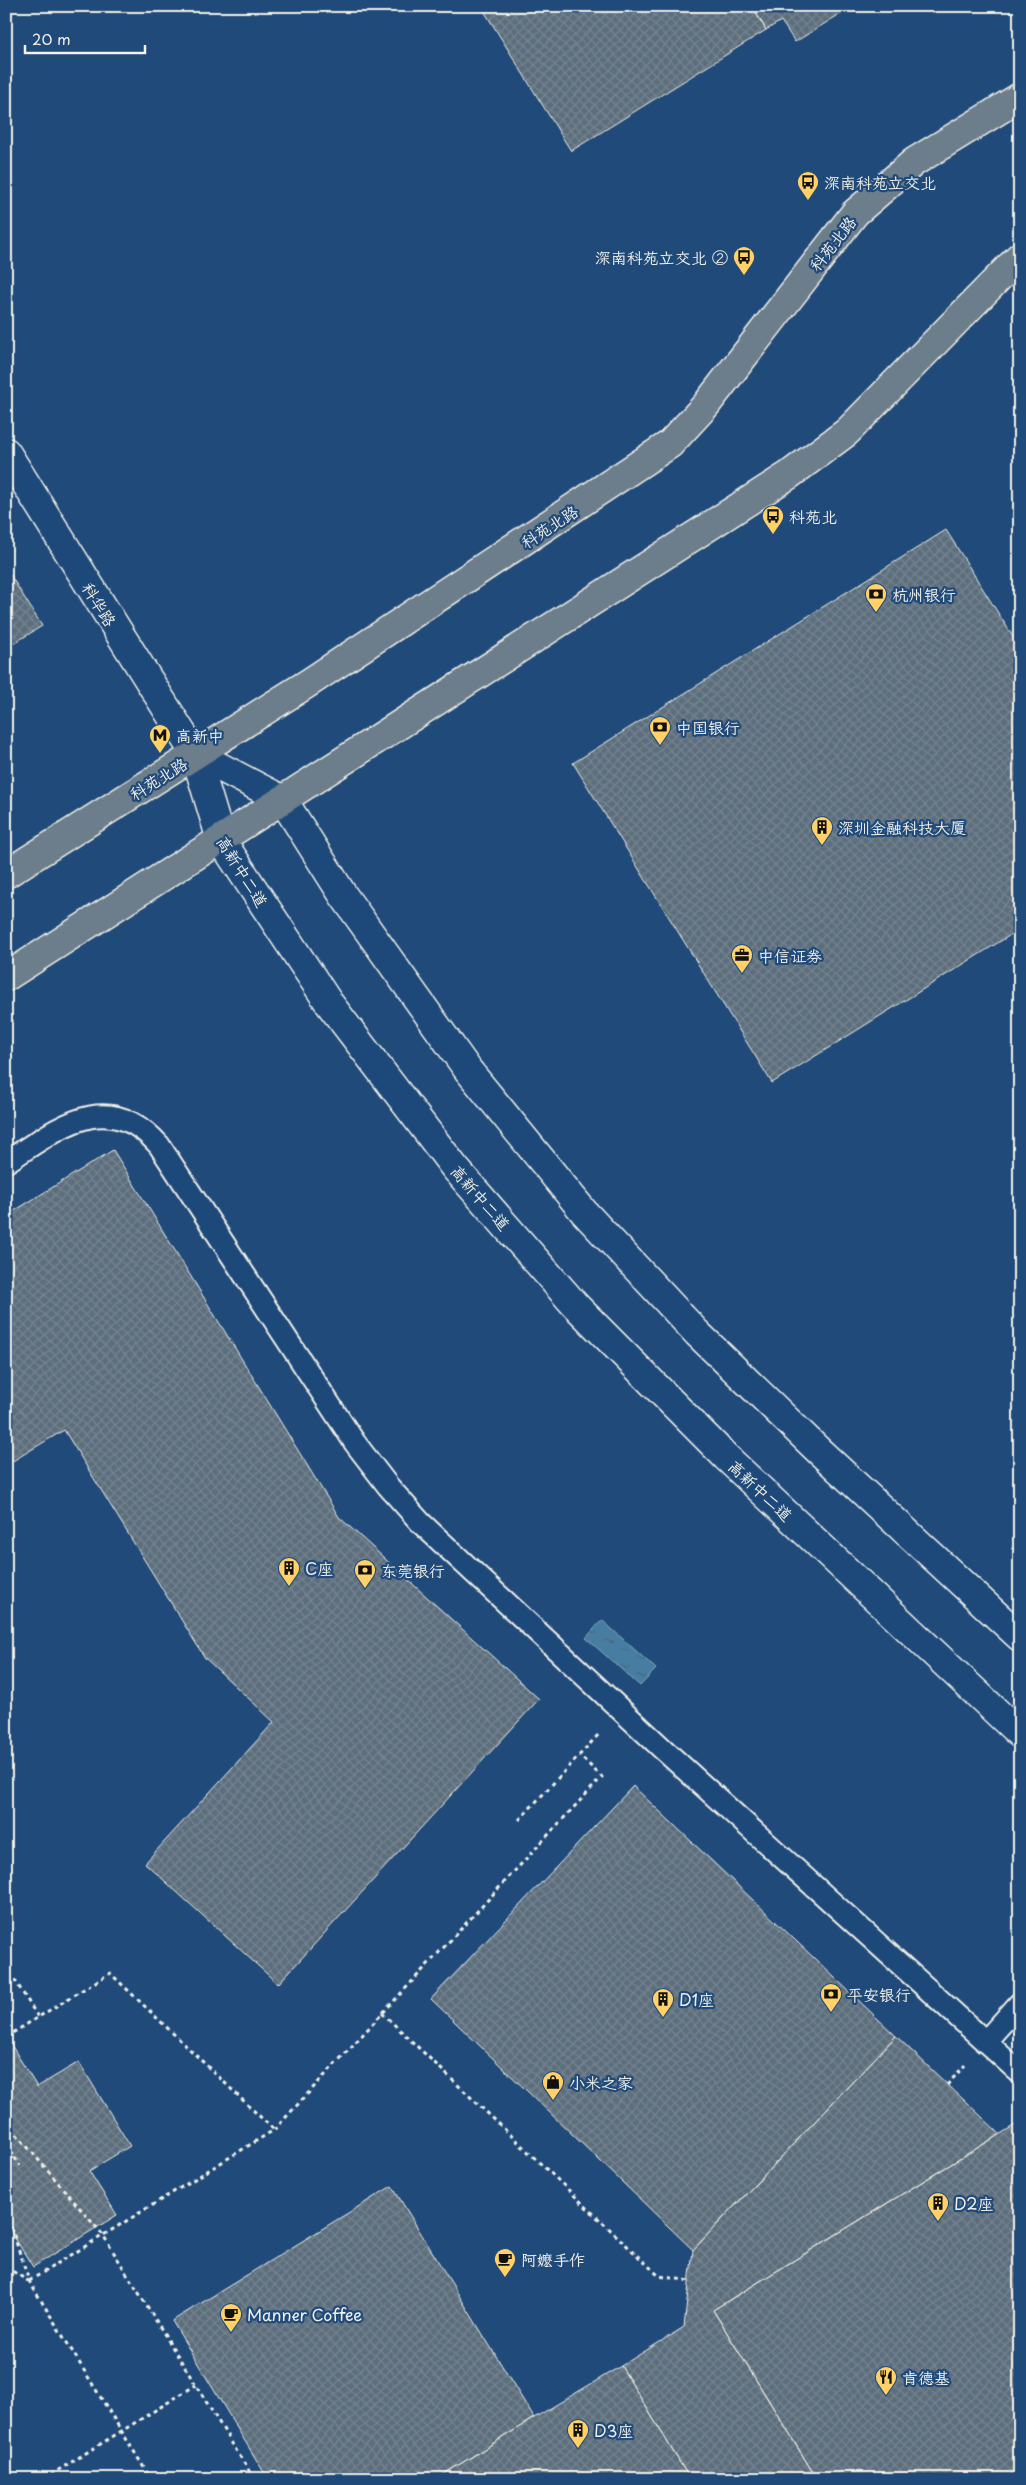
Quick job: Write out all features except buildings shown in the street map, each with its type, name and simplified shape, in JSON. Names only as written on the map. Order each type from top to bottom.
[{"type":"main road","name":"科苑北路","points":[[6,874],[343,660],[670,444],[706,405],[855,213],[914,162],[1020,97]]},
{"type":"main road","points":[[6,977],[804,464],[846,432],[1020,256]]},
{"type":"main road","name":"科华路","points":[[6,452],[195,754]]},
{"type":"main road","points":[[195,754],[283,800],[343,895],[468,1070],[584,1212],[698,1334],[819,1451],[1020,1637]]},
{"type":"main road","name":"高新中二道","points":[[195,754],[221,840],[341,1019],[455,1168],[575,1305],[726,1456],[1020,1734]]},
{"type":"lane","points":[[6,1162],[77,1118],[98,1116],[117,1118],[148,1132],[322,1395],[388,1486],[464,1566],[1020,2073]]},
{"type":"lane","points":[[986,2042],[1020,2003]]},
{"type":"path","points":[[519,1820],[621,1710]]},
{"type":"path","points":[[29,2281],[274,2130],[602,1777],[579,1755]]},
{"type":"path","points":[[6,1966],[38,2017]]},
{"type":"path","points":[[6,2037],[110,1973],[274,2130]]},
{"type":"path","points":[[382,2013],[658,2276],[690,2281]]},
{"type":"path","points":[[6,2122],[103,2235],[254,2479]]},
{"type":"path","points":[[6,2144],[20,2166]]},
{"type":"path","points":[[6,2212],[29,2281],[151,2479]]},
{"type":"path","points":[[6,2267],[29,2281]]},
{"type":"path","points":[[44,2479],[196,2385]]},
{"type":"water","points":[[602,1620],[656,1669],[640,1686],[586,1638]]},
{"type":"place","name":"深南科苑立交北","points":[[808,201]]},
{"type":"place","name":"深南科苑立交北 ②","points":[[744,276]]},
{"type":"place","name":"科苑北","points":[[773,535]]},
{"type":"place","name":"杭州银行","points":[[876,613]]},
{"type":"place","name":"中国银行","points":[[660,746]]},
{"type":"place","name":"高新中","points":[[160,754]]},
{"type":"place","name":"深圳金融科技大厦","points":[[822,846]]},
{"type":"place","name":"中信证券","points":[[742,974]]},
{"type":"place","name":"C座","points":[[289,1587]]},
{"type":"place","name":"东莞银行","points":[[365,1589]]},
{"type":"place","name":"平安银行","points":[[831,2013]]},
{"type":"place","name":"D1座","points":[[663,2018]]},
{"type":"place","name":"小米之家","points":[[553,2101]]},
{"type":"place","name":"D2座","points":[[938,2222]]},
{"type":"place","name":"阿嬷手作","points":[[505,2278]]},
{"type":"place","name":"Manner Coffee","points":[[231,2333]]},
{"type":"place","name":"肯德基","points":[[886,2396]]},
{"type":"place","name":"D3座","points":[[578,2449]]}]
